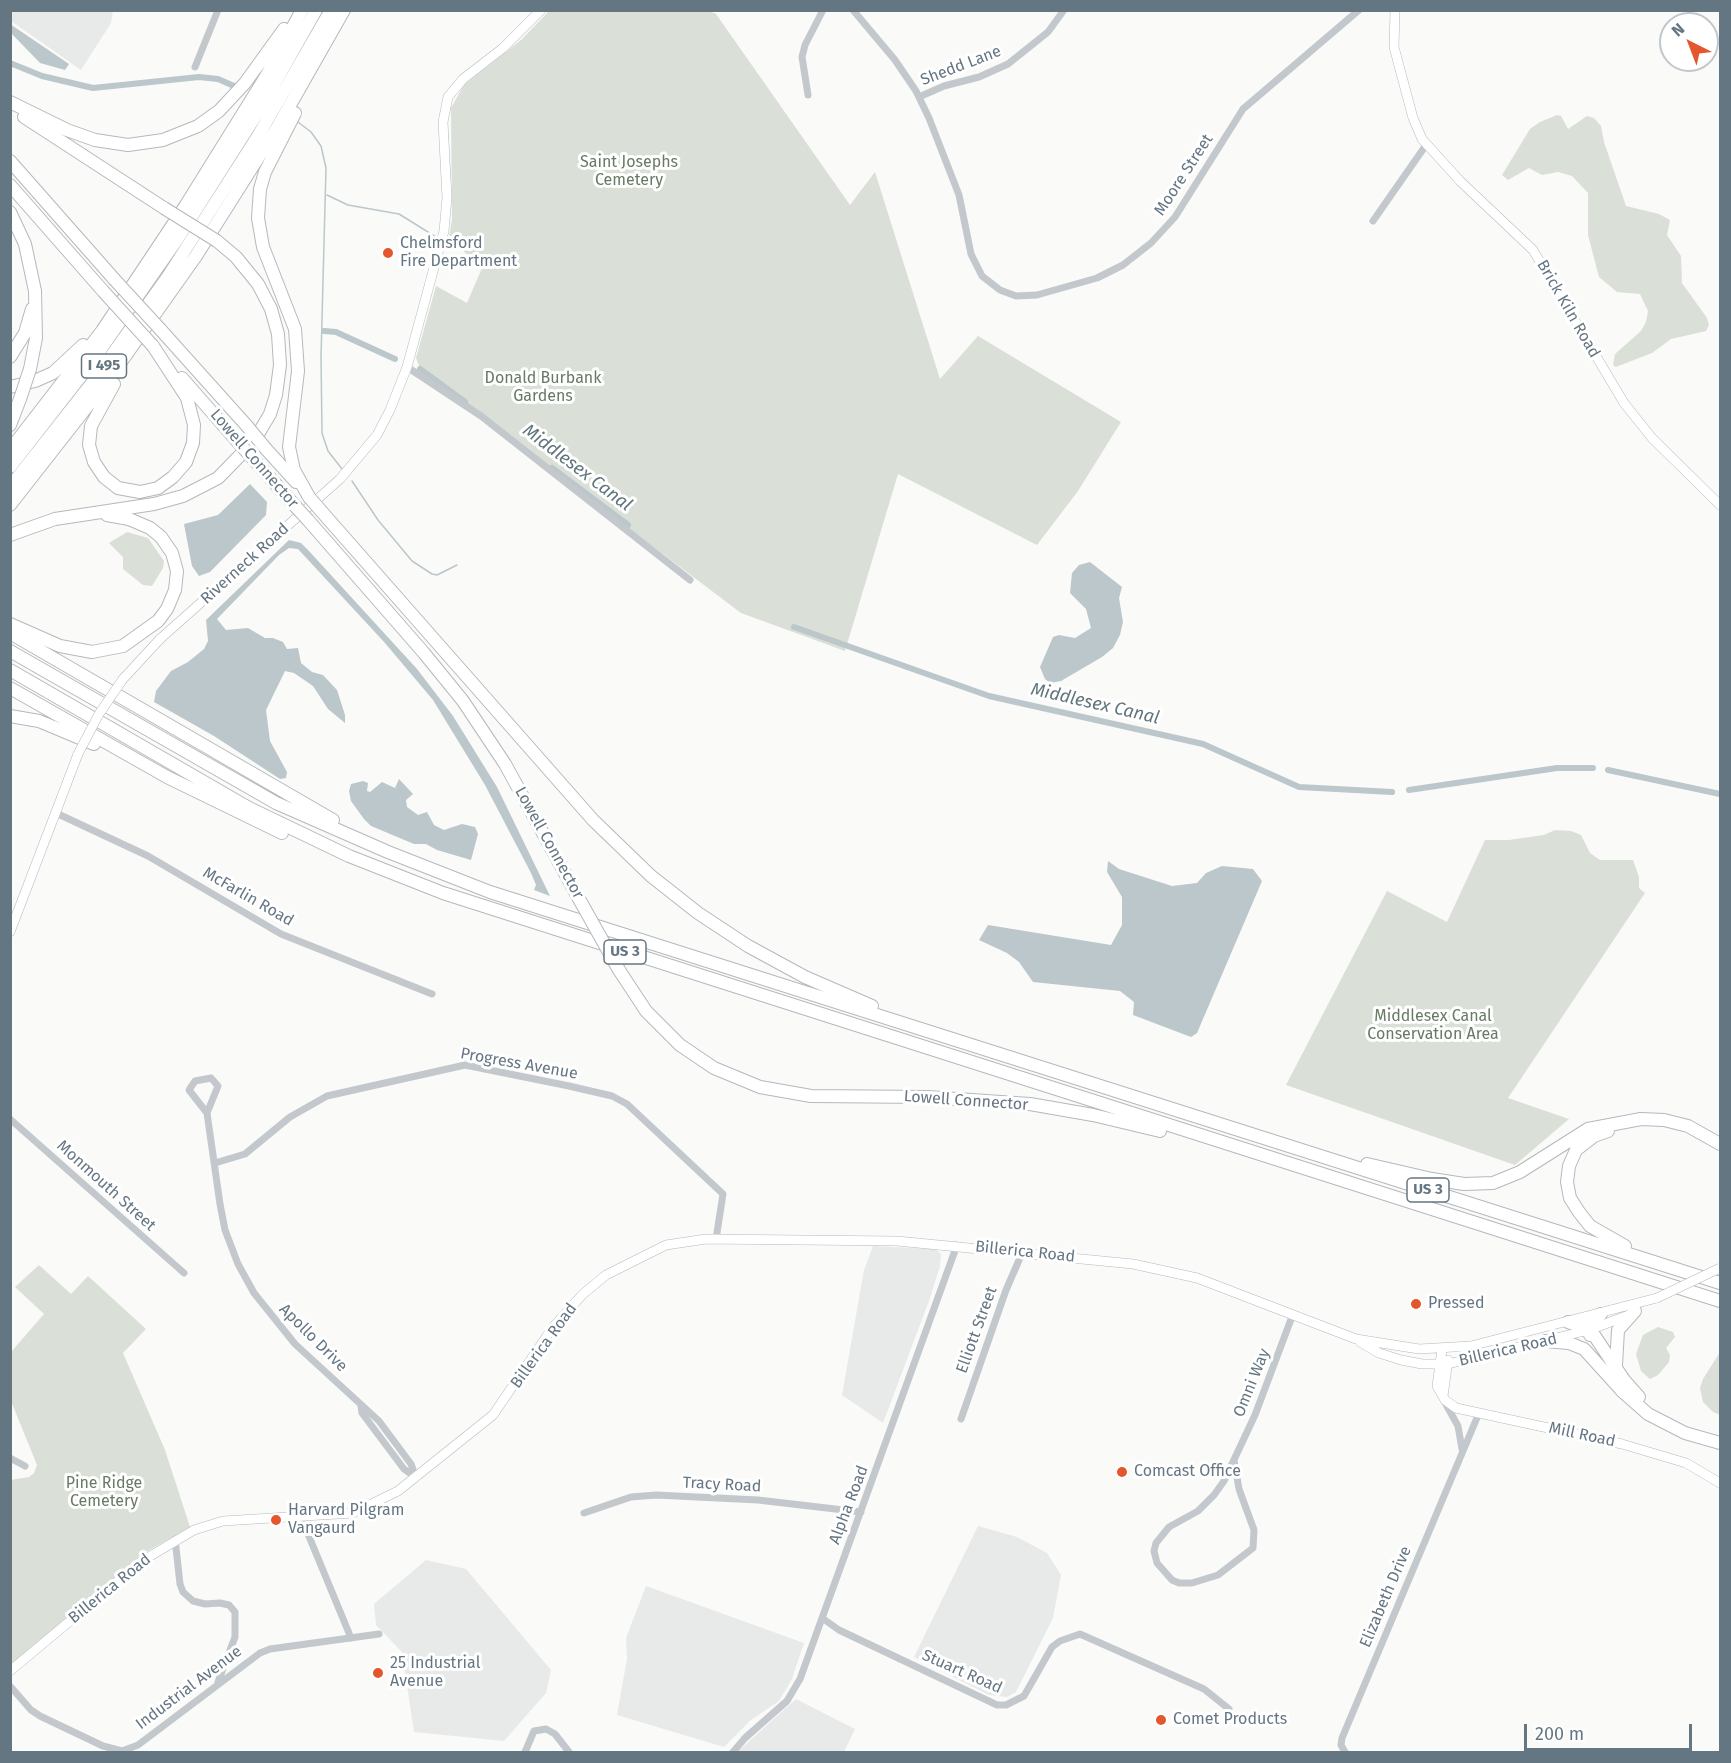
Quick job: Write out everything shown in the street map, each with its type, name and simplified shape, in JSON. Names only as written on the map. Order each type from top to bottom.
[{"type":"highway","points":[[10,102],[67,130],[103,142],[136,145],[172,138],[205,122],[226,104],[255,71],[296,10]]},
{"type":"highway","points":[[10,450],[102,331],[147,264],[229,137],[302,10]]},
{"type":"highway","name":"I 495","points":[[10,467],[91,363],[178,238],[260,109],[316,10]]},
{"type":"highway","name":"I 495","points":[[10,487],[110,358],[186,250],[258,136],[330,10]]},
{"type":"highway","points":[[153,346],[189,402],[193,415],[193,443],[182,467],[169,481],[146,492],[128,491],[108,482],[96,468],[90,451],[90,432],[97,413],[250,171],[345,10]]},
{"type":"highway","points":[[309,497],[294,470],[288,440],[297,379],[297,338],[291,312],[261,240],[258,203],[268,164],[345,10]]},
{"type":"highway","points":[[10,108],[217,242],[250,272],[273,315],[280,365],[276,395],[270,414],[260,432],[223,474],[202,488],[163,503],[44,521],[10,535]]},
{"type":"highway","name":"Lowell Connector","points":[[10,161],[247,426],[593,820],[667,890],[724,931],[785,967],[833,990],[962,1042]]},
{"type":"highway","name":"Lowell Connector","points":[[10,185],[424,652],[469,710],[505,764],[619,970],[646,1011],[671,1037],[714,1068],[760,1087],[812,1096],[928,1097],[1039,1106],[1103,1117],[1271,1159]]},
{"type":"highway","points":[[10,212],[25,244],[32,272],[37,327],[30,369],[10,424]]},
{"type":"highway","points":[[10,387],[47,376],[70,360],[147,264]]},
{"type":"highway","points":[[10,357],[22,340],[30,317],[32,272]]},
{"type":"highway","points":[[10,505],[162,307]]},
{"type":"highway","points":[[10,624],[69,648],[99,652],[117,648],[135,639],[167,609],[175,590],[177,571],[172,553],[161,537],[143,524],[129,519],[82,514]]},
{"type":"highway","points":[[10,633],[388,852]]},
{"type":"highway","name":"US 3","points":[[10,651],[259,794],[388,852],[490,892],[1720,1283]]},
{"type":"highway","name":"US 3","points":[[10,670],[249,808],[349,856],[424,886],[1695,1293],[1720,1303]]},
{"type":"highway","points":[[10,688],[185,787]]},
{"type":"highway","points":[[10,716],[32,718],[54,726],[318,850],[424,886]]},
{"type":"highway","points":[[1270,1141],[1432,1179],[1479,1184],[1493,1183],[1520,1172],[1588,1129],[1622,1121],[1673,1121],[1701,1131],[1720,1144]]},
{"type":"highway","points":[[1664,1265],[1611,1240],[1590,1226],[1570,1198],[1567,1182],[1572,1157],[1581,1144],[1594,1136],[1638,1126],[1680,1130],[1702,1140],[1720,1154]]},
{"type":"highway","points":[[1618,1372],[1615,1354],[1618,1330],[1635,1311]]},
{"type":"highway","points":[[1601,1314],[1589,1330],[1594,1350],[1604,1370]]},
{"type":"highway","points":[[1568,1322],[1589,1330],[1601,1344],[1618,1372],[1639,1397],[1653,1409],[1691,1428],[1720,1436]]},
{"type":"highway","points":[[1545,1341],[1577,1346],[1591,1354],[1623,1392],[1648,1414],[1684,1433],[1720,1443]]},
{"type":"main road","name":"Riverneck Road","points":[[10,932],[78,754],[99,714],[123,679],[160,639],[356,463],[384,422],[407,367],[444,231],[447,198],[443,122],[448,97],[463,79],[494,55],[541,10]]},
{"type":"main road","name":"Brick Kiln Road","points":[[1395,10],[1394,46],[1413,118],[1426,146],[1533,250],[1624,403],[1652,438],[1720,505]]},
{"type":"main road","name":"Billerica Road","points":[[10,1671],[142,1561],[175,1539],[223,1521],[353,1513],[386,1498],[416,1478],[493,1415],[553,1327],[583,1294],[606,1275],[635,1258],[666,1245],[716,1239],[826,1239],[957,1245],[1149,1266],[1197,1278],[1293,1314],[1356,1339],[1389,1357],[1443,1364],[1589,1330],[1635,1311],[1657,1298],[1720,1269]]},
{"type":"main road","name":"Billerica Road","points":[[1356,1339],[1399,1347],[1446,1349],[1568,1322],[1657,1298]]},
{"type":"main road","points":[[1443,1396],[1437,1386],[1446,1349]]},
{"type":"main road","name":"Mill Road","points":[[1443,1396],[1456,1408],[1622,1444],[1691,1464],[1720,1483]]},
{"type":"street","points":[[195,67],[218,10]]},
{"type":"street","points":[[808,95],[802,57],[805,45],[823,10]]},
{"type":"street","name":"Moore Street","points":[[853,10],[895,60],[919,97],[945,154],[959,195],[971,254],[982,276],[1000,290],[1016,296],[1037,295],[1097,278],[1123,265],[1151,243],[1175,217],[1243,109],[1359,10]]},
{"type":"street","name":"Shedd Lane","points":[[919,97],[979,77],[1008,64],[1048,32],[1064,10]]},
{"type":"street","points":[[1373,221],[1426,146]]},
{"type":"street","points":[[407,367],[481,417],[690,580]]},
{"type":"street","name":"McFarlin Road","points":[[56,813],[148,855],[281,934],[432,994]]},
{"type":"street","name":"Progress Avenue","points":[[215,1163],[245,1154],[290,1117],[327,1096],[465,1065],[585,1089],[612,1096],[627,1104],[723,1194],[716,1239]]},
{"type":"street","name":"Apollo Drive","points":[[207,1113],[218,1086],[211,1078],[195,1081],[189,1090],[207,1113],[225,1230],[238,1264],[254,1293],[296,1344],[361,1406],[362,1413],[404,1469],[416,1478]]},
{"type":"street","name":"Monmouth Street","points":[[10,1119],[184,1273]]},
{"type":"street","name":"Alpha Road","points":[[733,1752],[793,1692],[861,1512],[957,1245]]},
{"type":"street","name":"Elliott Street","points":[[962,1419],[1002,1300],[1023,1251]]},
{"type":"street","name":"Omni Way","points":[[1234,1460],[1239,1489],[1254,1530],[1253,1548],[1218,1575],[1192,1583],[1179,1583],[1172,1580],[1157,1563],[1154,1551],[1160,1535],[1168,1527],[1198,1511],[1214,1496],[1255,1415],[1293,1314]]},
{"type":"street","points":[[1443,1396],[1460,1432],[1462,1452]]},
{"type":"street","name":"Elizabeth Drive","points":[[1345,1752],[1341,1745],[1342,1738],[1479,1413]]},
{"type":"street","points":[[10,1458],[25,1466]]},
{"type":"street","name":"Tracy Road","points":[[584,1513],[631,1497],[656,1495],[758,1500],[861,1512]]},
{"type":"street","points":[[301,1516],[351,1638]]},
{"type":"street","points":[[175,1539],[183,1592],[194,1601],[229,1605],[235,1612],[235,1636],[218,1682]]},
{"type":"street","name":"Stuart Road","points":[[822,1618],[839,1630],[997,1704],[1006,1705],[1024,1696],[1052,1647],[1060,1641],[1080,1634],[1204,1689],[1229,1709]]},
{"type":"street","name":"Industrial Avenue","points":[[10,1686],[31,1710],[40,1716],[103,1746],[124,1752],[138,1744],[253,1657],[270,1649],[379,1634]]},
{"type":"street","points":[[525,1752],[534,1731],[546,1729],[555,1734],[569,1752]]},
{"type":"shaded area","points":[[11,10],[113,11],[111,23],[81,70],[11,21]]},
{"type":"shaded area","points":[[10,24],[69,64],[65,70],[40,63],[11,33]]},
{"type":"shaded area","points":[[250,484],[267,502],[266,515],[210,572],[199,576],[192,566],[184,524],[218,515]]},
{"type":"shaded area","points":[[289,540],[301,543],[309,551],[417,669],[453,716],[497,787],[550,896],[534,890],[536,885],[531,873],[485,785],[433,700],[385,643],[298,549],[289,548],[279,555],[217,619],[226,630],[248,628],[265,638],[283,642],[287,649],[298,648],[301,663],[312,672],[323,675],[337,690],[345,715],[345,723],[328,709],[313,686],[294,673],[285,671],[266,710],[270,741],[287,772],[286,778],[280,779],[214,736],[154,702],[156,691],[171,671],[188,662],[204,649],[208,641],[206,620]]},
{"type":"shaded area","points":[[1090,562],[1122,587],[1119,598],[1123,622],[1120,635],[1113,648],[1102,657],[1061,681],[1050,683],[1045,679],[1040,667],[1053,637],[1059,635],[1075,638],[1091,628],[1086,609],[1070,593],[1072,573],[1079,565]]},
{"type":"shaded area","points":[[399,779],[413,794],[406,800],[407,807],[418,815],[427,812],[434,825],[444,830],[462,824],[475,827],[478,834],[471,860],[437,850],[426,844],[414,844],[371,826],[351,801],[349,791],[351,784],[363,781],[368,783],[367,791],[370,792],[382,782],[395,788]]},
{"type":"shaded area","points":[[1108,861],[1119,869],[1172,886],[1197,883],[1206,873],[1222,866],[1253,869],[1262,881],[1197,1033],[1191,1037],[1133,1015],[1134,1002],[1120,991],[1033,982],[1019,962],[1007,953],[979,940],[988,925],[1111,945],[1122,925],[1122,897],[1107,872]]},
{"type":"shaded area","points":[[873,1246],[936,1249],[941,1254],[940,1266],[929,1301],[883,1423],[842,1395],[864,1270]]},
{"type":"shaded area","points":[[978,1526],[1017,1537],[1047,1553],[1061,1575],[1053,1618],[1016,1692],[1007,1697],[989,1695],[914,1657]]},
{"type":"shaded area","points":[[426,1560],[466,1569],[551,1670],[546,1693],[504,1741],[414,1732],[402,1652],[376,1625],[374,1604]]},
{"type":"shaded area","points":[[646,1586],[804,1643],[792,1679],[779,1701],[751,1720],[724,1747],[617,1715],[627,1659],[626,1638]]},
{"type":"shaded area","points":[[796,1699],[855,1729],[844,1752],[737,1752]]},
{"type":"green space","name":"Saint Josephs Cemetery","points":[[549,11],[709,11],[716,14],[850,205],[875,172],[940,379],[978,336],[1121,422],[1078,491],[1037,545],[898,474],[845,651],[741,613],[431,379],[419,366],[416,358],[436,286],[467,303],[482,268],[449,238],[452,219],[451,108],[464,85],[521,40]]},
{"type":"green space","points":[[1557,115],[1561,116],[1568,129],[1587,116],[1594,118],[1601,126],[1604,142],[1626,206],[1659,214],[1670,220],[1667,235],[1681,256],[1682,283],[1707,318],[1709,325],[1706,331],[1671,339],[1652,353],[1616,367],[1613,365],[1615,354],[1641,331],[1648,311],[1640,294],[1617,292],[1599,277],[1588,235],[1588,193],[1572,176],[1558,172],[1542,175],[1529,168],[1508,180],[1502,175],[1530,129]]},
{"type":"green space","points":[[127,532],[148,538],[164,561],[163,568],[152,586],[143,585],[123,569],[123,557],[109,543]]},
{"type":"green space","name":"Middlesex Canal Conservation Area","points":[[1555,830],[1571,831],[1581,835],[1590,853],[1600,860],[1633,860],[1639,877],[1639,888],[1645,893],[1508,1098],[1569,1119],[1515,1165],[1286,1085],[1387,891],[1447,922],[1485,840],[1509,840],[1544,835]]},
{"type":"green space","name":"Pine Ridge Cemetery","points":[[39,1265],[71,1294],[88,1276],[146,1329],[123,1353],[165,1450],[190,1527],[144,1553],[11,1665],[11,1480],[29,1477],[34,1473],[37,1465],[11,1401],[11,1352],[44,1314],[15,1287]]},
{"type":"green space","points":[[1658,1327],[1673,1332],[1675,1337],[1666,1348],[1670,1355],[1669,1362],[1658,1375],[1650,1379],[1641,1371],[1636,1354],[1643,1335]]},
{"type":"green space","points":[[1720,1352],[1720,1415],[1713,1412],[1703,1402],[1700,1388]]},
{"type":"waterway","points":[[10,63],[42,76],[93,88],[199,77],[218,79],[234,86]]},
{"type":"waterway","points":[[298,122],[311,132],[321,146],[326,168],[321,357],[322,433],[328,451],[342,469]]},
{"type":"waterway","points":[[327,195],[348,205],[399,214],[436,237]]},
{"type":"waterway","name":"Middlesex Canal","points":[[324,331],[336,332],[395,359]]},
{"type":"waterway","name":"Middlesex Canal","points":[[420,369],[465,402]]},
{"type":"waterway","name":"Middlesex Canal","points":[[552,468],[628,525]]},
{"type":"waterway","points":[[352,481],[378,520],[412,561],[437,575],[457,565]]},
{"type":"waterway","name":"Middlesex Canal","points":[[794,627],[989,696],[1203,744],[1299,787],[1392,792]]},
{"type":"waterway","name":"Middlesex Canal","points":[[1409,790],[1557,768],[1593,768]]},
{"type":"waterway","name":"Middlesex Canal","points":[[1608,770],[1720,794]]},
{"type":"place","name":"Chelmsford Fire Department","points":[[388,253]]},
{"type":"place","name":"Pressed","points":[[1416,1304]]},
{"type":"place","name":"Comcast Office","points":[[1122,1472]]},
{"type":"place","name":"Harvard Pilgram Vangaurd","points":[[276,1520]]},
{"type":"place","name":"25 Industrial Avenue","points":[[378,1673]]},
{"type":"place","name":"Comet Products","points":[[1161,1720]]},
{"type":"park label","name":"Donald Burbank Gardens","points":[[543,388]]}]
